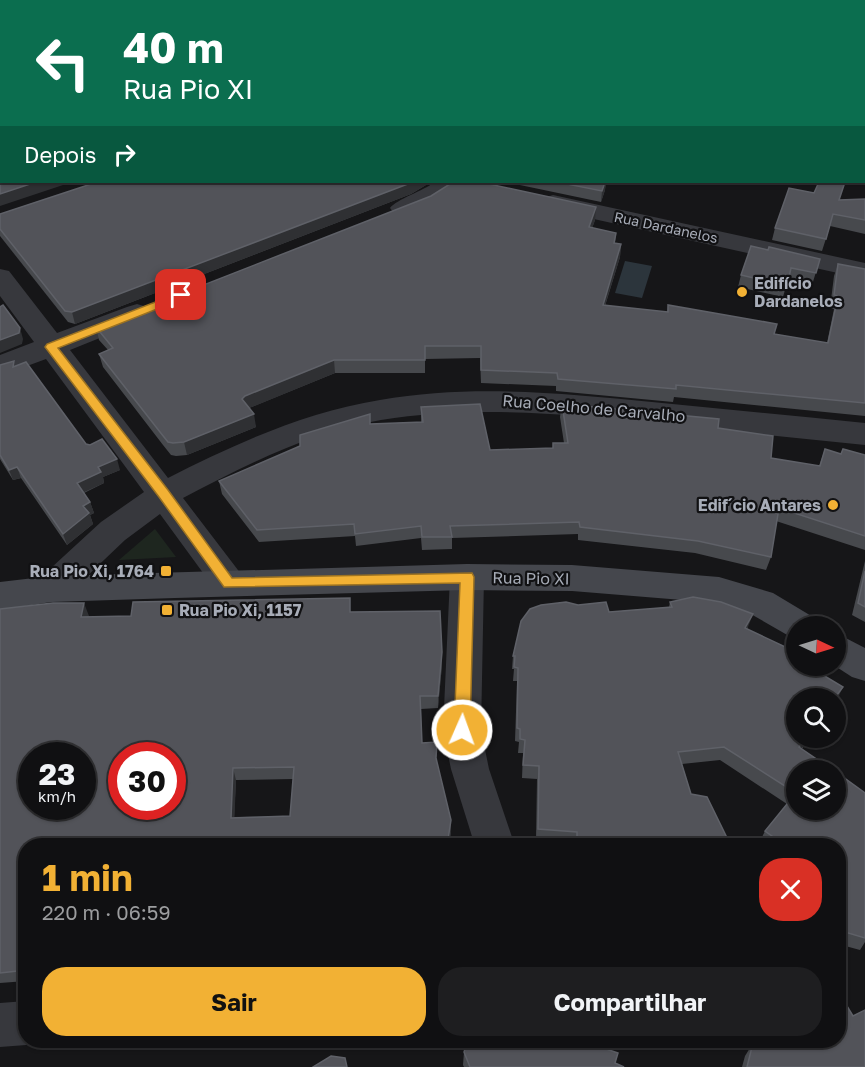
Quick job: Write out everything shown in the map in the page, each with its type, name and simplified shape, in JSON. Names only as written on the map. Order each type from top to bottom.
[{"type":"street","points":[[377,218],[462,183]]},
{"type":"street","name":"Rua Dardanelos","points":[[540,193],[865,271]]},
{"type":"street","points":[[0,278],[229,583]]},
{"type":"street","points":[[0,366],[160,304]]},
{"type":"street","name":"Rua Coelho de Carvalho","points":[[51,590],[113,531],[164,494],[246,452],[297,432],[379,410],[438,403],[495,400],[557,403],[865,434]]},
{"type":"street","points":[[467,577],[462,730],[470,769],[492,838]]},
{"type":"street","name":"Rua Pio XI","points":[[0,596],[51,590],[229,583],[467,577],[581,578],[719,590],[761,603],[786,618]]},
{"type":"street","points":[[846,654],[865,666]]},
{"type":"street","points":[[0,1025],[18,1024]]},
{"type":"shaded area","points":[[625,261],[652,266],[642,298],[615,293]]},
{"type":"shaded area","points":[[155,529],[176,557],[119,560]]},
{"type":"building","points":[[0,183],[33,183],[0,194]]},
{"type":"building","points":[[94,183],[410,183],[72,312],[65,311],[0,229],[0,214]]},
{"type":"building","points":[[451,183],[485,183],[596,207],[589,227],[616,233],[614,243],[621,244],[603,305],[668,312],[668,305],[777,324],[774,334],[828,343],[838,296],[834,295],[838,264],[865,269],[865,403],[676,385],[676,389],[558,379],[557,373],[481,370],[481,346],[425,346],[425,360],[334,360],[245,396],[242,399],[254,414],[184,442],[173,443],[168,442],[99,354],[113,348],[96,327],[431,196]]},
{"type":"building","points":[[562,183],[605,183],[602,191]]},
{"type":"building","points":[[819,183],[845,183],[839,200],[865,199],[865,220],[833,214],[826,239],[775,228],[789,188],[814,193]]},
{"type":"building","points":[[751,246],[768,250],[769,247],[820,259],[816,273],[791,268],[787,286],[741,275]]},
{"type":"building","points":[[3,305],[20,328],[19,333],[0,340],[0,307]]},
{"type":"building","points":[[14,361],[13,367],[26,362],[86,444],[90,445],[102,439],[117,459],[98,467],[101,472],[77,483],[90,502],[83,506],[89,513],[63,534],[17,467],[9,470],[0,455],[0,365]]},
{"type":"building","points":[[480,404],[490,450],[553,448],[553,443],[568,443],[562,404],[719,419],[718,428],[773,436],[771,458],[820,466],[825,449],[841,454],[843,449],[865,455],[865,536],[779,508],[771,557],[698,541],[580,527],[579,522],[450,526],[452,537],[422,537],[421,526],[355,534],[354,524],[257,530],[219,481],[300,446],[300,435],[370,414],[370,424],[423,422],[421,407]]},
{"type":"building","points":[[865,571],[865,607],[858,603]]},
{"type":"building","points":[[693,597],[721,602],[753,614],[745,628],[786,647],[786,676],[825,676],[843,687],[786,688],[786,748],[800,748],[818,760],[786,760],[786,787],[724,747],[678,752],[691,794],[707,797],[727,838],[577,838],[577,832],[538,829],[539,766],[523,765],[525,740],[520,739],[520,729],[517,728],[518,668],[514,667],[515,656],[513,656],[521,621],[530,609],[541,605],[566,602],[578,605],[606,602],[609,612],[672,607],[670,602]]},
{"type":"building","points":[[350,598],[350,612],[440,611],[442,652],[438,696],[420,696],[422,743],[437,742],[436,758],[451,820],[448,838],[18,838],[18,971],[0,973],[0,609],[53,603],[84,603],[81,617],[131,616],[133,602]],"holes":[[[294,767],[290,816],[231,818],[233,768]]]},
{"type":"building","points":[[846,779],[865,793],[865,938],[846,932],[846,838],[775,838],[765,831],[786,805],[786,820],[846,820]]},
{"type":"building","points":[[846,1004],[853,1016],[865,1010],[865,1067],[747,1067],[752,1048],[846,1048]]},
{"type":"building","points":[[465,1048],[603,1048],[618,1053],[615,1063],[624,1067],[470,1067],[464,1052]]},
{"type":"building","points":[[331,1056],[345,1058],[347,1067],[313,1067]]},
{"type":"place","name":"Edifício Dardanelos","points":[[742,292]]},
{"type":"place","name":"Edif´cio Antares","points":[[833,505]]},
{"type":"place","name":"Rua Pio Xi, 1764","points":[[166,571]]},
{"type":"place","name":"Rua Pio Xi, 1157","points":[[167,610]]},
{"type":"route","points":[[181,295],[51,347],[229,583],[467,577],[462,730]]}]
